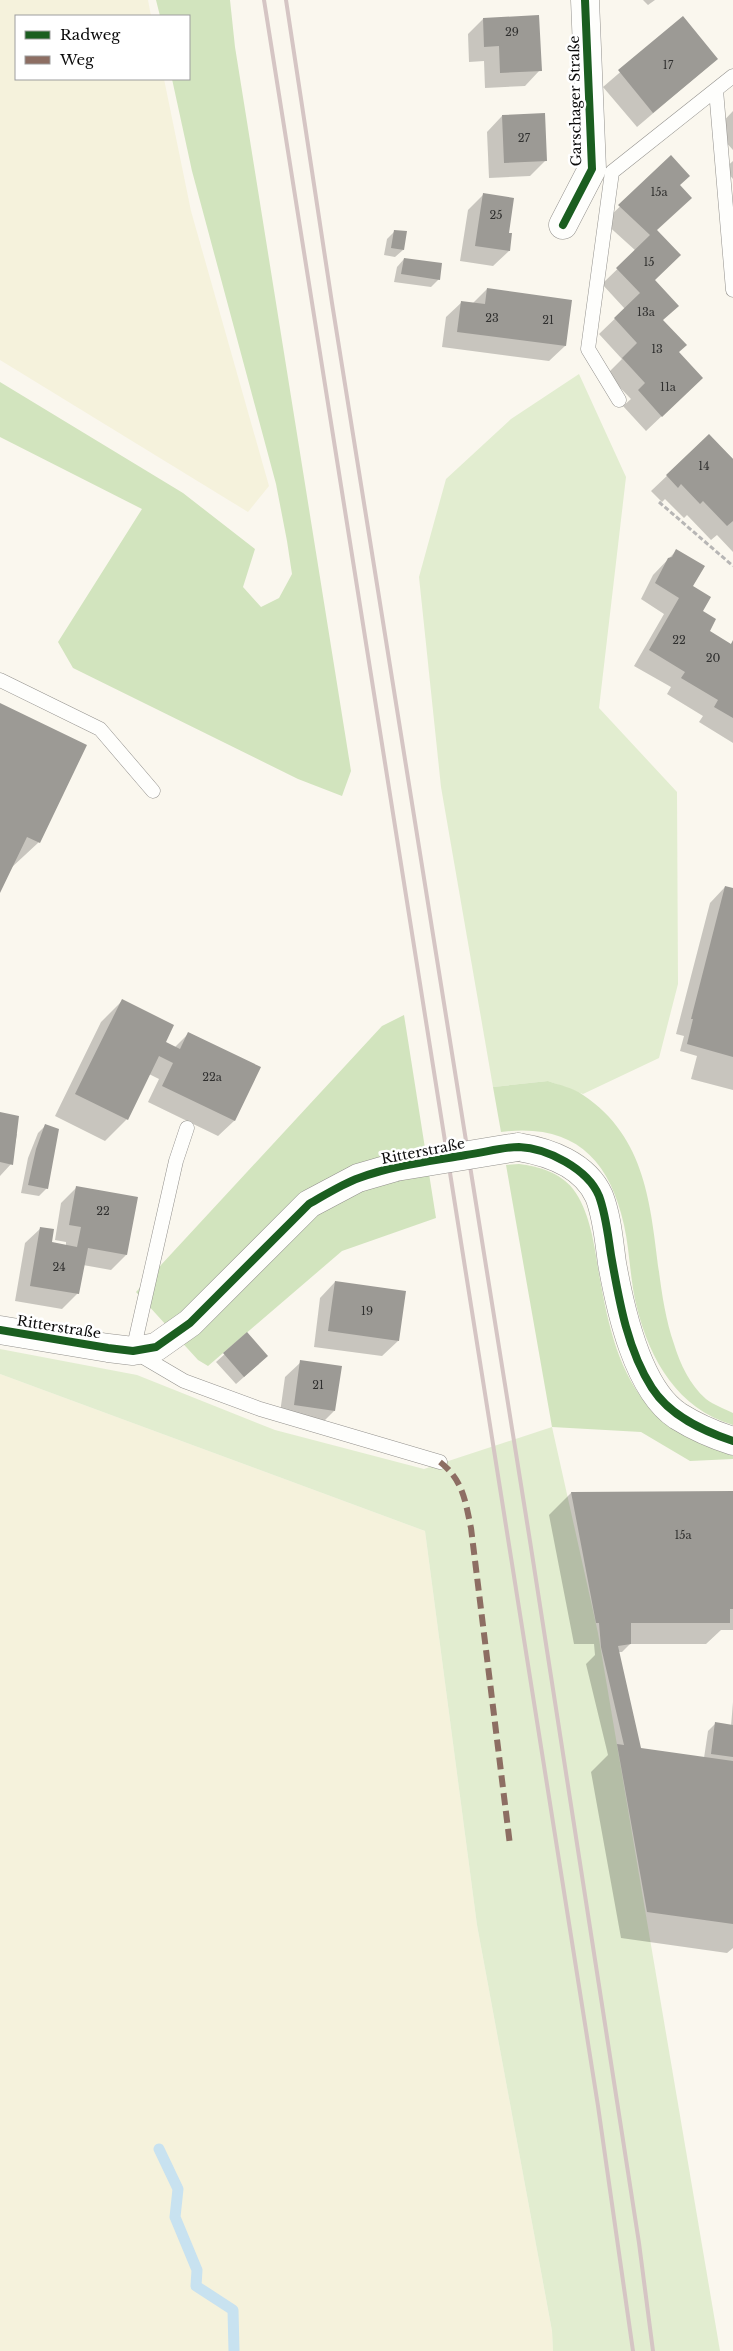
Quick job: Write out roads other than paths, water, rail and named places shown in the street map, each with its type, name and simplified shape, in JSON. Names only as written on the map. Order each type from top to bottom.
[{"type":"street","name":"Garschager Straße","points":[[563,225],[592,169],[585,0]]},
{"type":"street","name":"Ritterstraße","points":[[0,1330],[133,1351],[156,1347],[190,1323],[309,1204],[358,1178],[396,1167],[518,1147],[541,1151],[579,1170],[598,1195],[605,1218],[618,1299],[632,1346],[652,1389],[677,1415],[718,1436],[733,1441]]},
{"type":"lane","points":[[619,400],[588,349],[612,172],[733,76]]},
{"type":"lane","points":[[716,90],[733,290]]},
{"type":"lane","points":[[0,680],[100,729],[153,791]]},
{"type":"lane","points":[[187,1128],[176,1161],[133,1351],[184,1381],[260,1410],[440,1462]]},
{"type":"waterway","points":[[159,2149],[178,2189],[175,2217],[197,2270],[196,2286],[233,2310],[234,2351]]},
{"type":"railway","points":[[264,0],[598,2106],[633,2351]]},
{"type":"railway","points":[[286,0],[332,303],[530,1541],[639,2243],[653,2351]]}]
